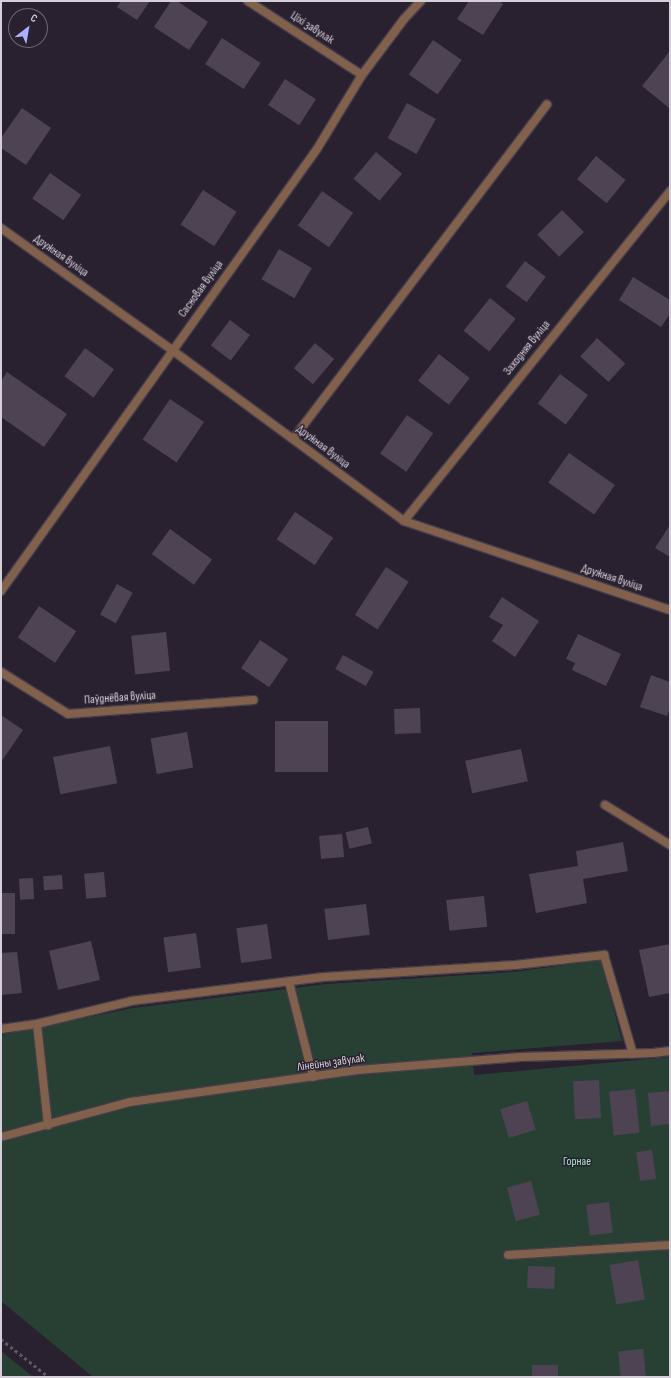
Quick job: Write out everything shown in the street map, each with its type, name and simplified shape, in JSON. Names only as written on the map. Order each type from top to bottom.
[{"type":"street","name":"Ціхі завулак","points":[[248,1],[362,75]]},
{"type":"street","name":"Сасновая вуліца","points":[[1,591],[317,149],[362,75],[404,19],[422,1]]},
{"type":"street","points":[[293,439],[547,104]]},
{"type":"street","name":"Заходняя вуліца","points":[[404,521],[670,191]]},
{"type":"street","name":"Дружная вуліца","points":[[1,228],[172,350],[404,521],[670,610]]},
{"type":"street","name":"Паўднёвая вуліца","points":[[1,672],[68,714],[253,700]]},
{"type":"street","points":[[605,804],[670,846]]},
{"type":"street","points":[[1,1029],[36,1024],[131,1001],[289,982],[415,970],[515,965],[604,955],[633,1054]]},
{"type":"street","points":[[289,982],[313,1077]]},
{"type":"street","points":[[36,1024],[48,1125]]},
{"type":"street","name":"Лінейны завулак","points":[[1,1137],[130,1102],[358,1070],[457,1062],[670,1051]]},
{"type":"street","points":[[508,1255],[670,1245]]},
{"type":"path","points":[[1,1339],[49,1377]]},
{"type":"green space","name":"Горнае","points":[[601,960],[622,1041],[472,1053],[474,1075],[670,1057],[670,1377],[93,1377],[1,1301],[1,1035],[133,1008],[327,984],[514,972]]},
{"type":"green space","points":[[1,1351],[33,1377],[1,1377]]},
{"type":"building","points":[[121,1],[150,1],[137,20],[117,7]]},
{"type":"building","points":[[171,1],[177,1],[208,22],[189,50],[154,27]]},
{"type":"building","points":[[469,1],[499,1],[503,4],[483,35],[457,19]]},
{"type":"building","points":[[222,38],[261,63],[244,89],[205,64]]},
{"type":"building","points":[[433,40],[462,60],[438,94],[409,74]]},
{"type":"building","points":[[670,51],[670,106],[669,108],[642,86]]},
{"type":"building","points":[[285,79],[316,99],[299,125],[268,105]]},
{"type":"building","points":[[407,103],[436,119],[416,154],[388,138]]},
{"type":"building","points":[[22,108],[51,128],[26,165],[1,148],[1,138]]},
{"type":"building","points":[[376,152],[402,174],[380,201],[354,179]]},
{"type":"building","points":[[596,156],[626,180],[607,203],[577,179]]},
{"type":"building","points":[[50,173],[81,195],[63,220],[32,198]]},
{"type":"building","points":[[203,190],[237,212],[214,246],[181,224]]},
{"type":"building","points":[[322,191],[353,213],[329,247],[298,225]]},
{"type":"building","points":[[562,210],[584,232],[559,257],[537,235]]},
{"type":"building","points":[[279,249],[312,268],[294,298],[262,279]]},
{"type":"building","points":[[525,261],[546,277],[527,302],[506,287]]},
{"type":"building","points":[[633,277],[670,300],[670,314],[661,327],[619,300]]},
{"type":"building","points":[[490,298],[516,319],[489,351],[464,331]]},
{"type":"building","points":[[230,320],[250,335],[231,361],[211,346]]},
{"type":"building","points":[[597,338],[625,363],[609,382],[580,357]]},
{"type":"building","points":[[315,343],[334,359],[313,384],[294,368]]},
{"type":"building","points":[[85,348],[114,369],[94,397],[64,376]]},
{"type":"building","points":[[439,354],[470,378],[449,405],[418,381]]},
{"type":"building","points":[[7,372],[67,414],[44,447],[1,417],[1,381]]},
{"type":"building","points":[[560,374],[588,395],[566,425],[538,404]]},
{"type":"building","points":[[170,399],[204,422],[177,463],[143,440]]},
{"type":"building","points":[[407,415],[433,433],[406,472],[380,454]]},
{"type":"building","points":[[569,453],[615,485],[594,515],[548,482]]},
{"type":"building","points":[[295,512],[333,538],[315,565],[277,539]]},
{"type":"building","points":[[670,525],[670,557],[655,548]]},
{"type":"building","points":[[170,529],[212,560],[194,585],[152,554]]},
{"type":"building","points":[[386,567],[409,582],[378,630],[355,615]]},
{"type":"building","points":[[117,584],[133,593],[116,623],[100,615]]},
{"type":"building","points":[[502,597],[539,621],[515,657],[492,641],[503,625],[489,617]]},
{"type":"building","points":[[39,606],[76,631],[55,663],[18,638]]},
{"type":"building","points":[[166,632],[170,671],[135,674],[131,636]]},
{"type":"building","points":[[578,634],[621,654],[606,686],[572,670],[575,663],[566,659]]},
{"type":"building","points":[[260,640],[288,659],[269,687],[241,668]]},
{"type":"building","points":[[343,655],[374,672],[366,686],[335,669]]},
{"type":"building","points":[[651,675],[670,682],[670,708],[667,716],[640,707]]},
{"type":"building","points":[[420,708],[421,733],[395,734],[394,709]]},
{"type":"building","points":[[1,715],[23,730],[1,762]]},
{"type":"building","points":[[275,721],[328,721],[328,772],[275,772]]},
{"type":"building","points":[[187,732],[193,767],[157,774],[151,738]]},
{"type":"building","points":[[110,746],[117,783],[60,794],[53,757]]},
{"type":"building","points":[[521,749],[528,781],[472,793],[465,761]]},
{"type":"building","points":[[368,827],[372,844],[349,849],[346,832]]},
{"type":"building","points":[[342,834],[344,857],[321,859],[319,836]]},
{"type":"building","points":[[623,842],[628,871],[583,879],[587,903],[536,913],[529,874],[578,866],[576,851]]},
{"type":"building","points":[[104,872],[106,897],[86,899],[84,874]]},
{"type":"building","points":[[62,875],[63,889],[44,890],[43,876]]},
{"type":"building","points":[[33,878],[34,899],[20,900],[19,879]]},
{"type":"building","points":[[1,893],[15,893],[15,934],[1,934]]},
{"type":"building","points":[[484,896],[487,927],[449,931],[446,900]]},
{"type":"building","points":[[366,904],[370,935],[328,940],[324,909]]},
{"type":"building","points":[[267,924],[272,959],[241,963],[236,928]]},
{"type":"building","points":[[196,933],[201,968],[168,972],[163,938]]},
{"type":"building","points":[[91,941],[100,980],[58,990],[49,951]]},
{"type":"building","points":[[670,944],[670,993],[649,997],[639,950]]},
{"type":"building","points":[[17,952],[22,993],[1,995],[1,953]]},
{"type":"building","points":[[599,1080],[601,1118],[575,1119],[573,1081]]},
{"type":"building","points":[[635,1089],[640,1133],[614,1135],[609,1092]]},
{"type":"building","points":[[670,1091],[670,1124],[651,1126],[648,1093]]},
{"type":"building","points":[[527,1101],[536,1130],[509,1138],[500,1109]]},
{"type":"building","points":[[652,1150],[656,1179],[640,1181],[636,1152]]},
{"type":"building","points":[[531,1181],[540,1215],[516,1221],[507,1187]]},
{"type":"building","points":[[609,1202],[613,1233],[590,1236],[586,1205]]},
{"type":"building","points":[[638,1260],[645,1299],[616,1304],[609,1265]]},
{"type":"building","points":[[528,1266],[555,1267],[554,1289],[527,1288]]},
{"type":"building","points":[[643,1349],[646,1377],[621,1377],[618,1352]]},
{"type":"building","points":[[532,1365],[558,1365],[558,1377],[532,1377]]}]
